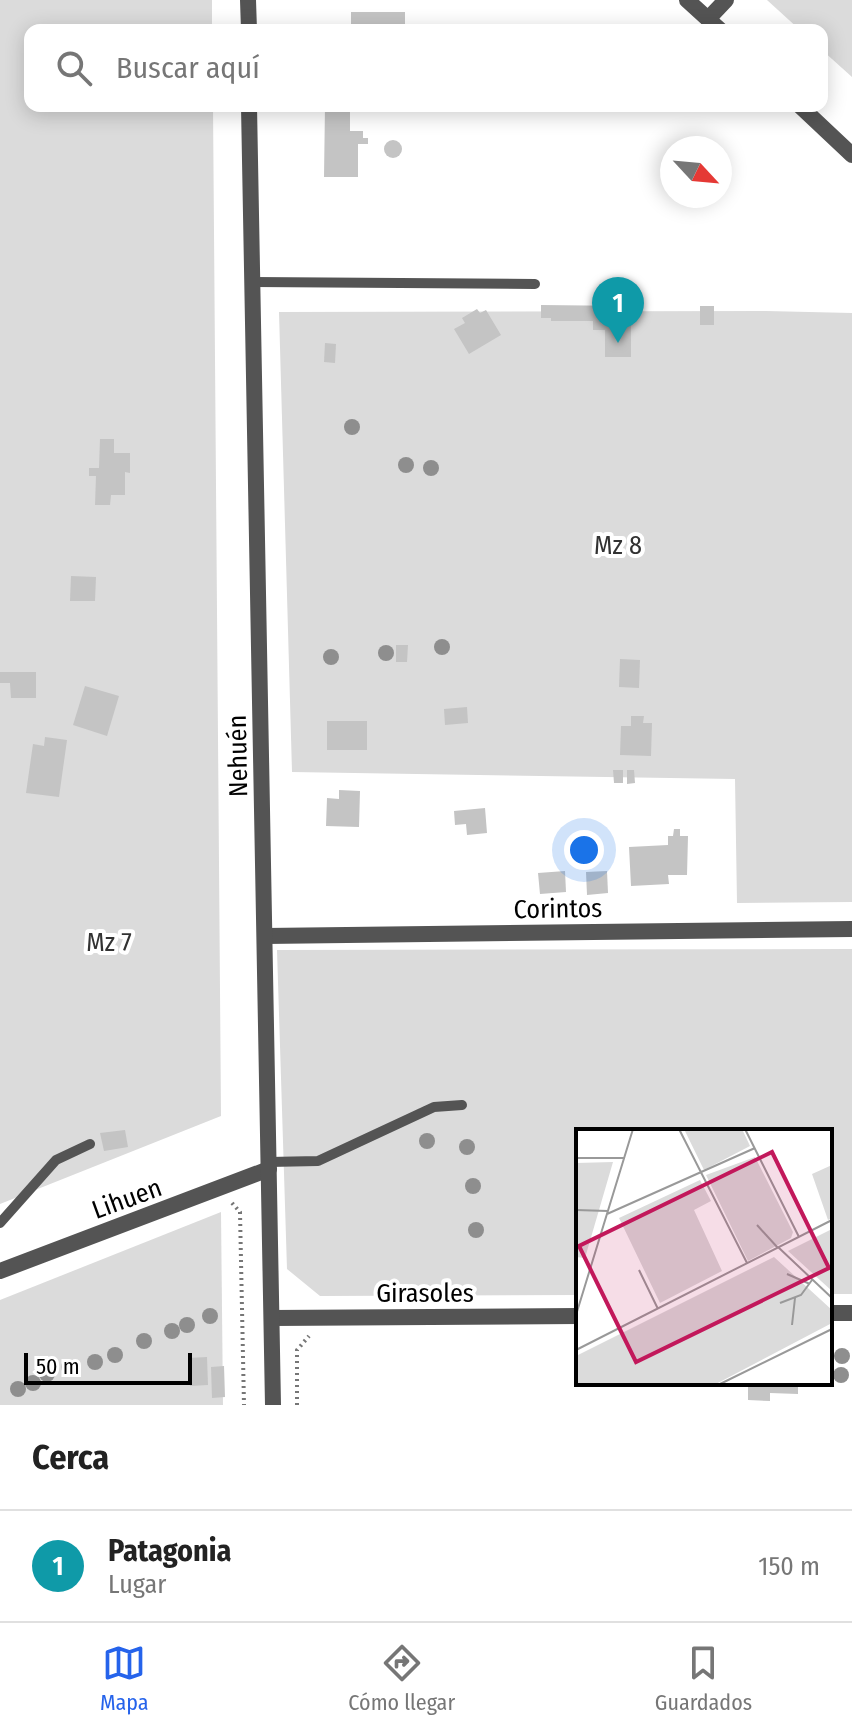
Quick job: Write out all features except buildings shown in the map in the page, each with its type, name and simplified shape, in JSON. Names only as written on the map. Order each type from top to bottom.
[{"type":"street","points":[[248,0],[249,24]]},
{"type":"street","points":[[687,0],[713,24]]},
{"type":"street","points":[[714,24],[726,0]]},
{"type":"street","name":"Nehuén","points":[[249,112],[273,1405]]},
{"type":"street","points":[[806,112],[852,155]]},
{"type":"street","name":"Corintos","points":[[265,936],[852,929]]},
{"type":"street","name":"Lihuen","points":[[0,1271],[269,1166]]},
{"type":"street","name":"Girasoles","points":[[272,1318],[576,1316]]},
{"type":"lane","points":[[251,282],[535,284]]},
{"type":"lane","points":[[269,1166],[318,1161],[434,1107],[462,1105]]},
{"type":"lane","points":[[0,1223],[56,1160],[90,1144]]},
{"type":"path","points":[[227,1197],[240,1212],[244,1405]]},
{"type":"path","points":[[297,1405],[297,1350],[311,1333]]},
{"type":"green space","name":"Mz 7","points":[[0,0],[212,0],[212,24],[24,24],[24,112],[213,112],[221,1116],[0,1204]]},
{"type":"green space","points":[[767,0],[852,0],[852,77],[828,55],[828,24],[793,24]]},
{"type":"green space","name":"Mz 8","points":[[279,312],[852,313],[852,902],[737,903],[735,779],[292,772]]},
{"type":"green space","points":[[852,949],[852,1294],[832,1294],[832,1129],[576,1129],[576,1295],[320,1296],[287,1269],[277,950]]},
{"type":"green space","points":[[221,1212],[223,1405],[0,1405],[0,1300]]},
{"type":"place","name":"Patagonia","points":[[618,343]]}]
